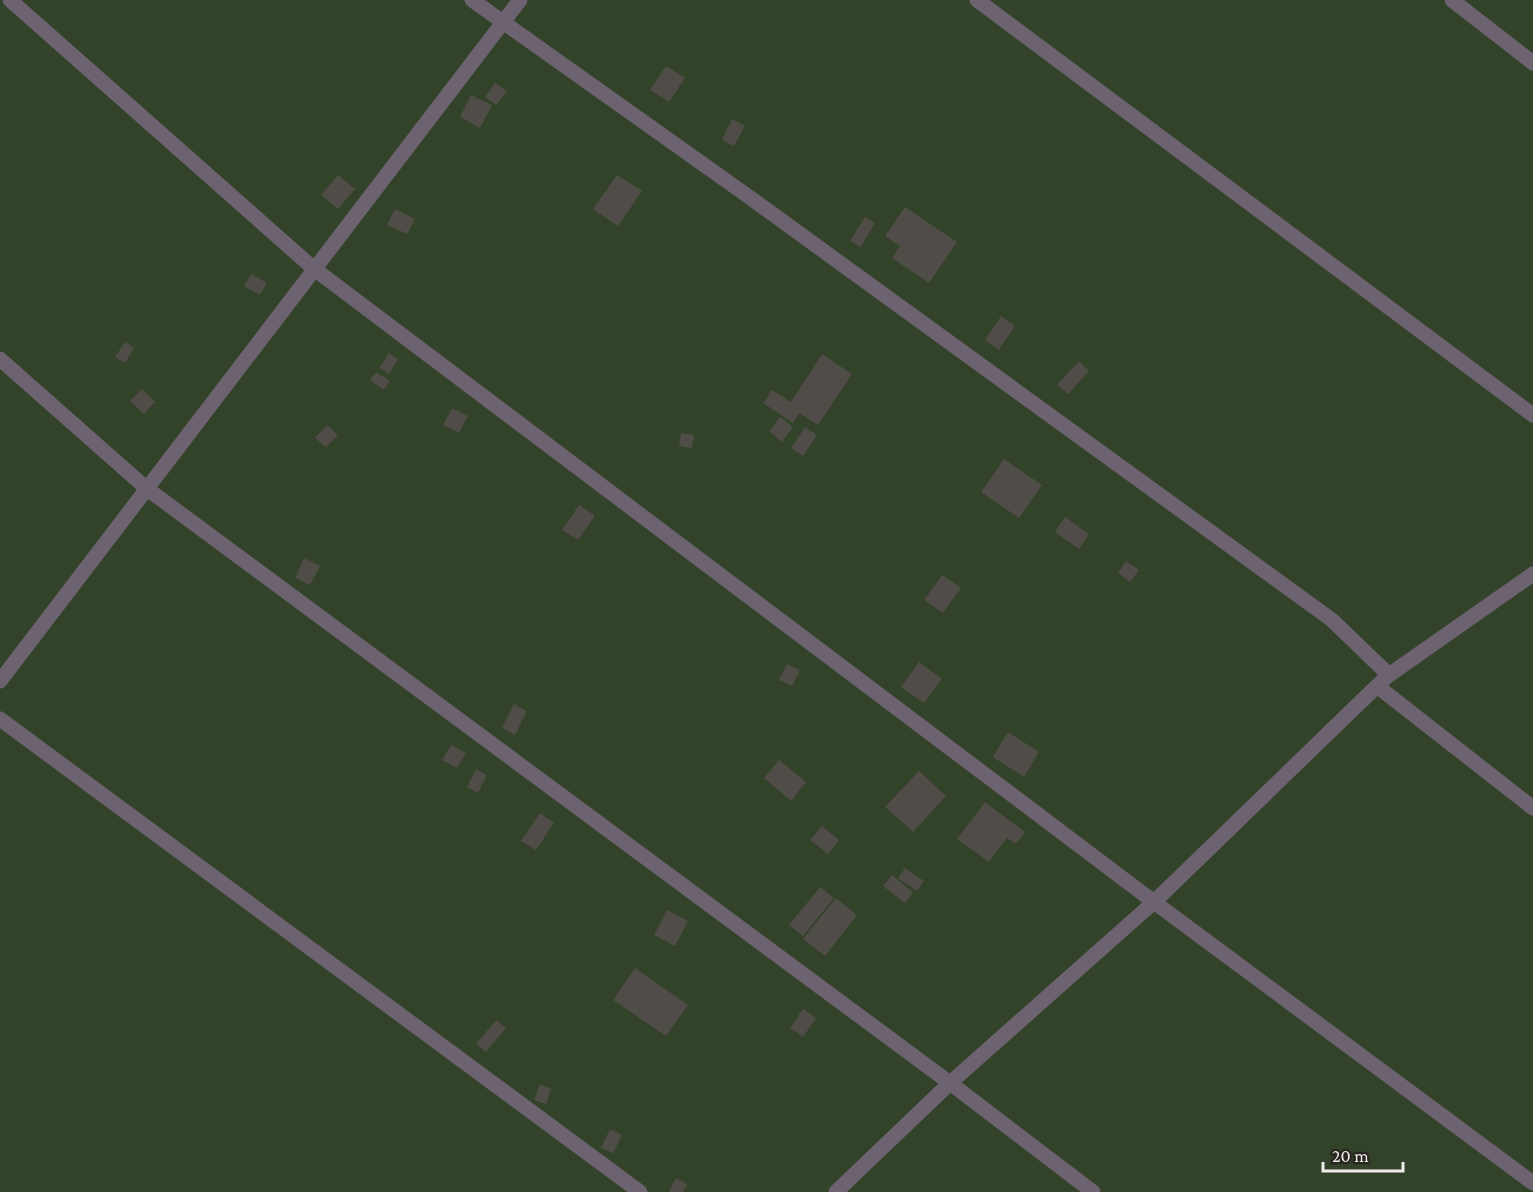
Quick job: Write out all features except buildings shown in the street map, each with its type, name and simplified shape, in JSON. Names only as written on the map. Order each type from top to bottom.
[{"type":"lane","points":[[10,0],[313,268],[1154,902],[1533,1184]]},
{"type":"lane","points":[[471,0],[754,201],[1332,620],[1389,675]]},
{"type":"lane","points":[[0,681],[313,268],[520,0]]},
{"type":"lane","points":[[977,0],[1533,416]]},
{"type":"lane","points":[[1452,0],[1533,63]]},
{"type":"lane","points":[[0,359],[146,488],[950,1083],[1093,1192]]},
{"type":"lane","points":[[836,1192],[950,1083],[1154,902],[1389,675],[1533,574]]},
{"type":"lane","points":[[1377,686],[1533,808]]},
{"type":"lane","points":[[0,719],[640,1192]]},
{"type":"green space","points":[[0,0],[1533,0],[1533,1192],[0,1192]]}]
